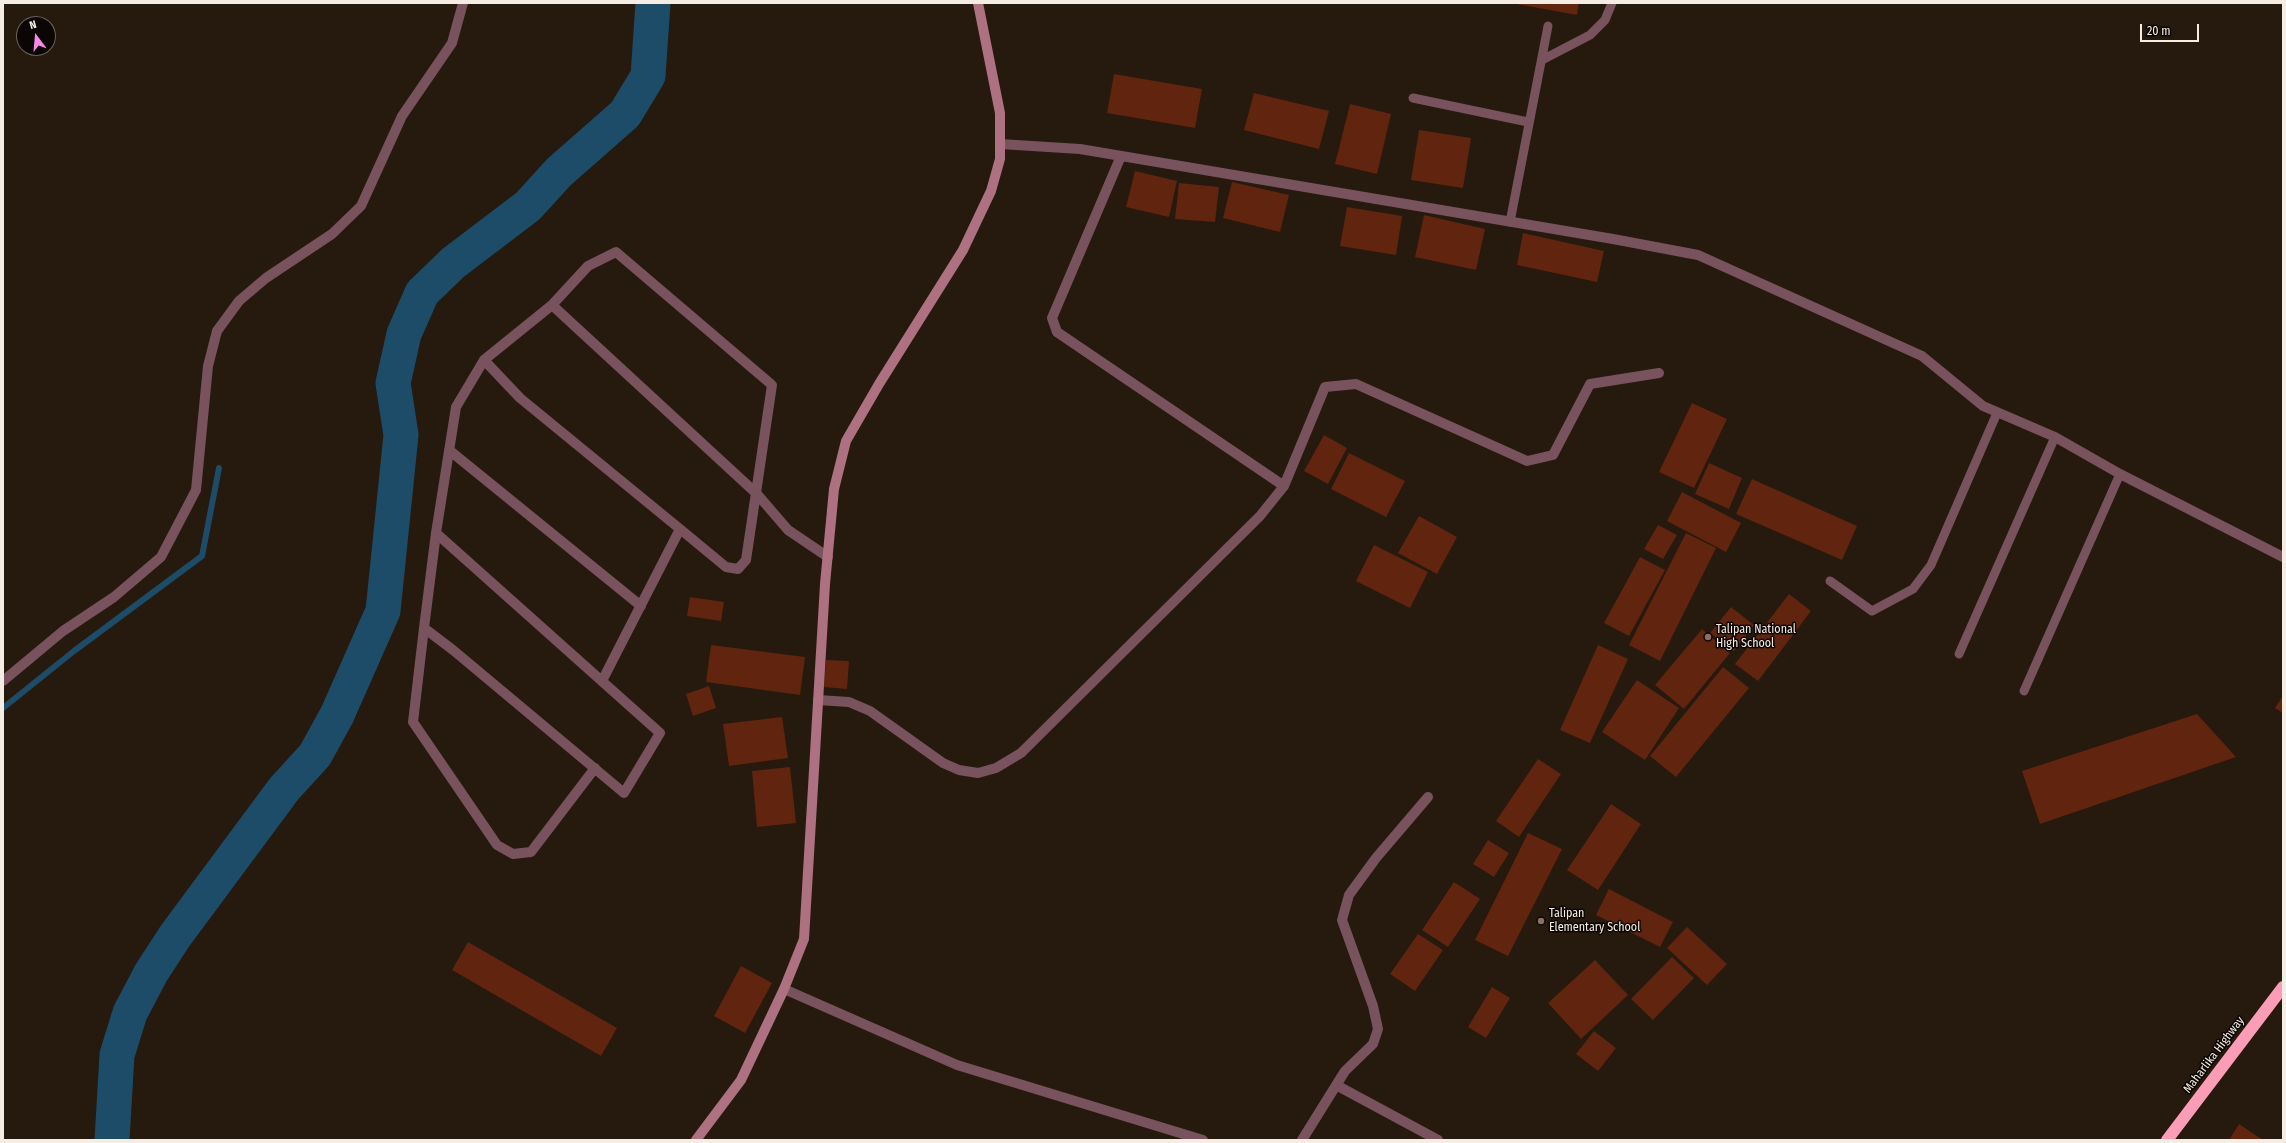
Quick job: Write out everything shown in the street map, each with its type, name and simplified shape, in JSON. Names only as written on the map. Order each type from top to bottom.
[{"type":"highway","name":"Maharlika Highway","points":[[2167,1140],[2283,987]]},
{"type":"street","points":[[3,681],[63,630],[114,597],[161,557],[196,490],[208,366],[217,331],[239,301],[266,278],[332,234],[361,206],[402,116],[452,43],[463,3]]},
{"type":"street","points":[[696,1140],[741,1080],[784,989],[804,939],[828,557],[834,489],[846,440],[879,384],[963,250],[991,191],[1000,159],[1000,113],[978,3]]},
{"type":"street","points":[[1000,144],[1080,149],[1698,255],[1922,356],[1983,406],[2055,438],[2120,474],[2283,557]]},
{"type":"street","points":[[1121,156],[1052,318],[1057,332],[1284,486]]},
{"type":"street","points":[[484,360],[520,398],[726,567],[738,569],[746,560],[772,385],[616,252],[588,266],[552,305],[484,360],[456,407],[436,533],[413,722],[497,845],[513,854],[532,852],[595,768]]},
{"type":"street","points":[[552,305],[757,494],[788,530],[828,557]]},
{"type":"street","points":[[818,700],[849,702],[870,712],[943,763],[959,770],[978,773],[996,768],[1021,753],[1260,516],[1284,486],[1325,387],[1356,384],[1527,461],[1553,454],[1590,384],[1659,373]]},
{"type":"street","points":[[449,450],[641,606]]},
{"type":"street","points":[[602,681],[680,529]]},
{"type":"street","points":[[424,628],[624,793],[660,733],[436,533]]},
{"type":"street","points":[[1302,1140],[1345,1071],[1373,1044],[1378,1029],[1373,1006],[1342,920],[1349,895],[1376,858],[1428,797]]},
{"type":"street","points":[[784,989],[957,1064],[1203,1140]]},
{"type":"street","points":[[1336,1086],[1438,1140]]},
{"type":"lane","points":[[1542,60],[1590,35],[1606,20],[1612,3]]},
{"type":"lane","points":[[1510,222],[1528,122],[1548,26]]},
{"type":"lane","points":[[1413,98],[1528,122]]},
{"type":"lane","points":[[1830,581],[1872,611],[1913,589],[1931,565],[1996,413]]},
{"type":"lane","points":[[1959,654],[2055,438]]},
{"type":"lane","points":[[2024,690],[2120,474]]},
{"type":"building","points":[[1511,3],[1579,3],[1577,15]]},
{"type":"building","points":[[1114,74],[1202,89],[1195,128],[1107,113]]},
{"type":"building","points":[[1254,93],[1329,111],[1319,149],[1244,130]]},
{"type":"building","points":[[1350,104],[1391,114],[1377,174],[1335,164]]},
{"type":"building","points":[[1419,130],[1471,138],[1463,188],[1411,180]]},
{"type":"building","points":[[1135,171],[1177,181],[1169,217],[1126,207]]},
{"type":"building","points":[[1232,182],[1289,195],[1280,232],[1223,218]]},
{"type":"building","points":[[1179,183],[1219,187],[1215,222],[1175,219]]},
{"type":"building","points":[[1347,207],[1402,216],[1396,255],[1340,246]]},
{"type":"building","points":[[1424,215],[1485,229],[1476,270],[1415,257]]},
{"type":"building","points":[[1523,233],[1604,251],[1597,282],[1517,265]]},
{"type":"building","points":[[1692,403],[1727,419],[1694,488],[1659,472]]},
{"type":"building","points":[[1324,435],[1347,448],[1328,484],[1304,471]]},
{"type":"building","points":[[1349,453],[1405,481],[1386,517],[1331,489]]},
{"type":"building","points":[[1709,463],[1742,478],[1729,509],[1695,494]]},
{"type":"building","points":[[1752,479],[1857,526],[1842,560],[1736,514]]},
{"type":"building","points":[[1682,492],[1741,523],[1726,552],[1667,521]]},
{"type":"building","points":[[1419,516],[1457,537],[1437,574],[1398,553]]},
{"type":"building","points":[[1658,525],[1677,535],[1663,559],[1644,549]]},
{"type":"building","points":[[1686,533],[1716,548],[1660,661],[1629,645]]},
{"type":"building","points":[[1374,545],[1428,572],[1410,608],[1356,581]]},
{"type":"building","points":[[1640,557],[1665,570],[1629,636],[1604,623]]},
{"type":"building","points":[[1789,594],[1811,611],[1758,681],[1735,664]]},
{"type":"building","points":[[690,597],[724,602],[721,621],[687,616]]},
{"type":"building","points":[[1731,607],[1754,625],[1734,651],[1710,633]]},
{"type":"building","points":[[1702,629],[1730,653],[1684,709],[1655,685]]},
{"type":"building","points":[[711,645],[805,657],[800,695],[706,682]]},
{"type":"building","points":[[1598,645],[1628,659],[1590,743],[1560,730]]},
{"type":"building","points":[[826,660],[849,661],[847,689],[824,687]]},
{"type":"building","points":[[1723,667],[1749,688],[1676,777],[1650,756]]},
{"type":"building","points":[[1637,680],[1679,708],[1645,760],[1602,732]]},
{"type":"building","points":[[709,686],[716,708],[693,716],[686,694]]},
{"type":"building","points":[[2283,696],[2283,713],[2275,708]]},
{"type":"building","points":[[2197,714],[2236,757],[2040,824],[2022,771]]},
{"type":"building","points":[[782,717],[788,758],[729,766],[723,724]]},
{"type":"building","points":[[1538,759],[1561,774],[1519,837],[1496,821]]},
{"type":"building","points":[[790,767],[796,823],[757,827],[752,771]]},
{"type":"building","points":[[1611,804],[1641,824],[1598,890],[1567,870]]},
{"type":"building","points":[[1528,833],[1562,849],[1508,956],[1475,940]]},
{"type":"building","points":[[1488,840],[1509,853],[1494,877],[1473,864]]},
{"type":"building","points":[[1454,882],[1480,899],[1448,947],[1422,930]]},
{"type":"building","points":[[1609,889],[1673,922],[1660,947],[1596,915]]},
{"type":"building","points":[[1687,927],[1727,964],[1707,985],[1667,948]]},
{"type":"building","points":[[1418,934],[1443,950],[1415,991],[1390,974]]},
{"type":"building","points":[[468,942],[617,1028],[601,1056],[452,970]]},
{"type":"building","points":[[1672,957],[1694,978],[1653,1020],[1631,999]]},
{"type":"building","points":[[1595,960],[1628,995],[1581,1039],[1548,1003]]},
{"type":"building","points":[[741,966],[772,983],[745,1033],[714,1016]]},
{"type":"building","points":[[1492,987],[1510,998],[1486,1038],[1468,1027]]},
{"type":"building","points":[[1594,1031],[1616,1048],[1598,1071],[1576,1054]]},
{"type":"building","points":[[2239,1124],[2263,1140],[2229,1140]]},
{"type":"waterway","points":[[112,1140],[117,1055],[130,1013],[151,973],[175,936],[284,789],[315,755],[337,715],[383,611],[401,435],[393,383],[404,334],[422,293],[453,263],[528,206],[559,172],[625,114],[648,76],[653,3]]},
{"type":"waterway","points":[[3,708],[74,651],[202,556],[219,468]]},
{"type":"place","name":"Talipan National High School","points":[[1708,637]]},
{"type":"place","name":"Talipan Elementary School","points":[[1541,921]]}]
